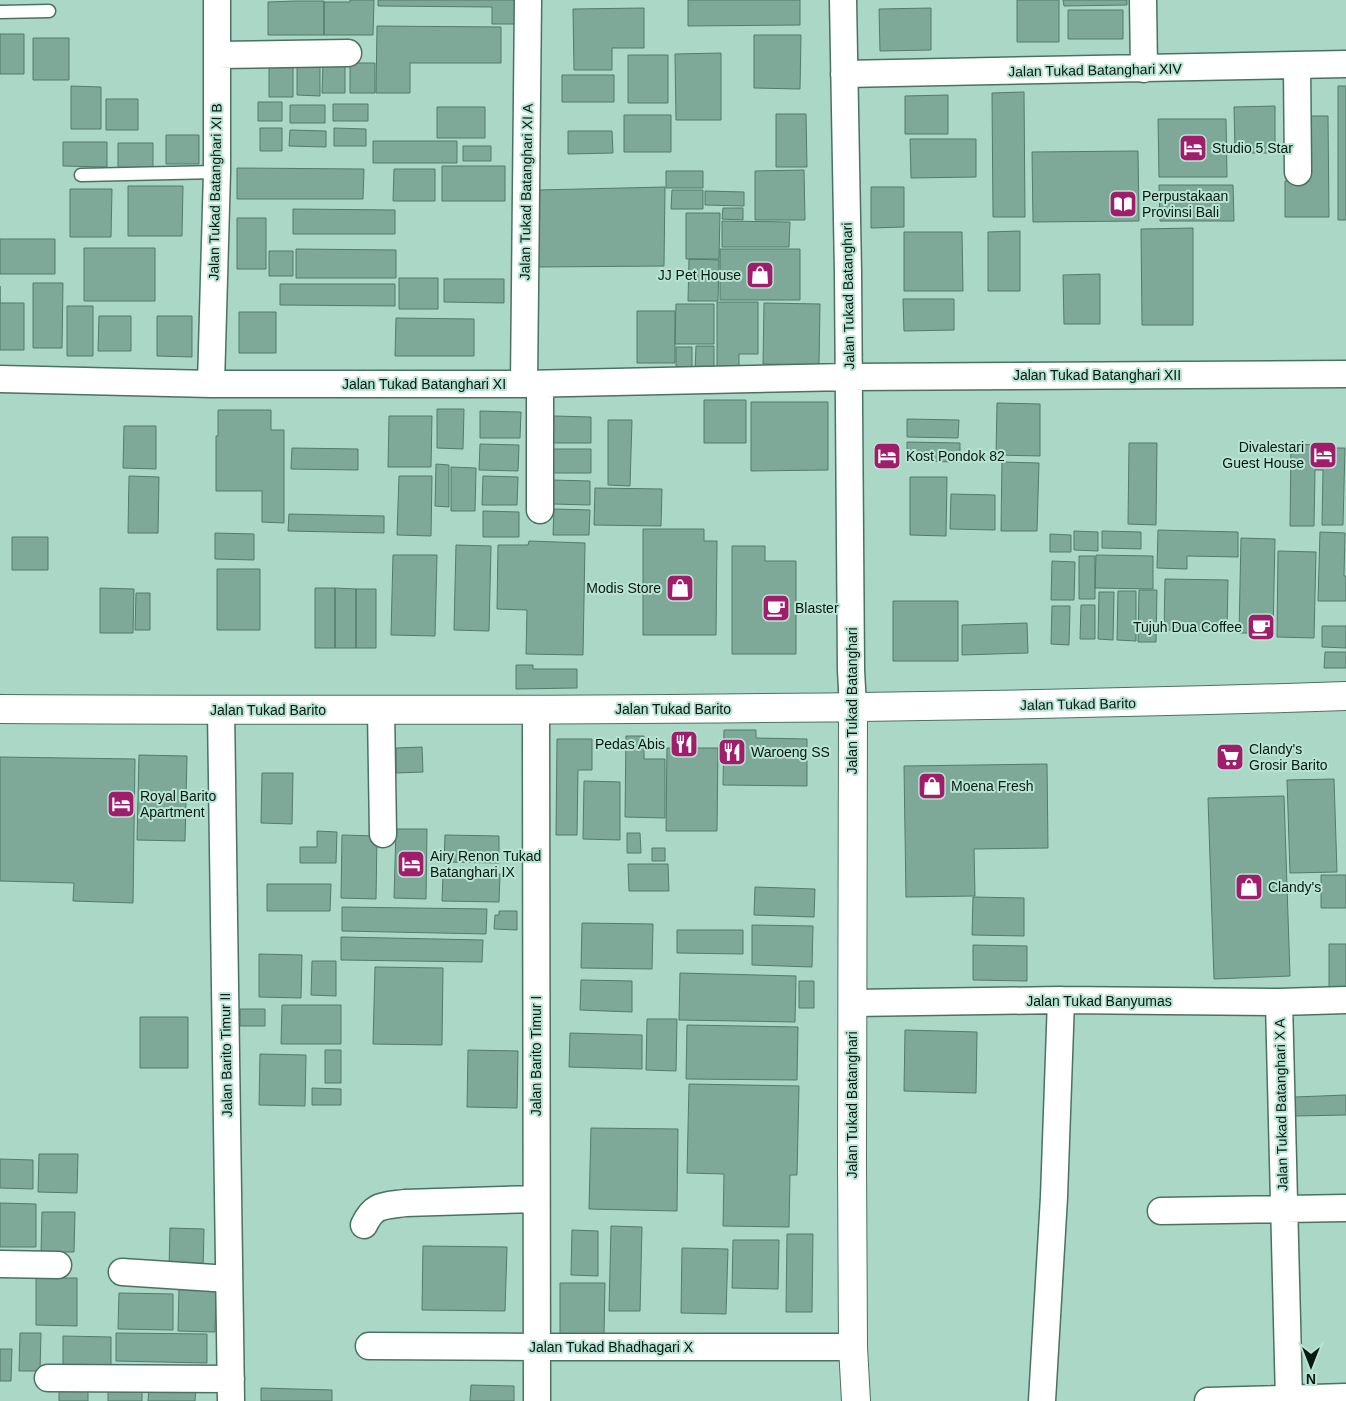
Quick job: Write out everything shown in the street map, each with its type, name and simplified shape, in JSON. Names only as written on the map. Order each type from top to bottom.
[{"type":"street","name":"Jalan Tukad Batanghari XI B","points":[[211,384],[217,172],[217,0]]},
{"type":"street","name":"Jalan Tukad Batanghari XI A","points":[[528,0],[532,384],[540,510]]},
{"type":"street","name":"Jalan Tukad Batanghari","points":[[843,0],[853,708],[852,1160],[853,1347],[856,1401]]},
{"type":"street","points":[[1143,0],[1144,69]]},
{"type":"street","points":[[217,55],[348,53]]},
{"type":"street","name":"Jalan Tukad Batanghari XIV","points":[[844,74],[1346,64]]},
{"type":"street","points":[[1297,66],[1298,172]]},
{"type":"street","name":"Jalan Tukad Batanghari XII","points":[[848,376],[1346,374]]},
{"type":"street","name":"Jalan Tukad Batanghari XI","points":[[0,379],[211,384],[532,384],[848,376]]},
{"type":"street","name":"Jalan Tukad Barito","points":[[0,709],[536,710],[853,708],[1127,703],[1346,696]]},
{"type":"street","name":"Jalan Barito Timur II","points":[[220,710],[231,1390]]},
{"type":"street","points":[[381,710],[383,834]]},
{"type":"street","name":"Jalan Barito Timur I","points":[[536,710],[536,1401]]},
{"type":"street","points":[[1042,1401],[1054,1197],[1061,1000]]},
{"type":"street","name":"Jalan Tukad Banyumas","points":[[853,1003],[1061,1000],[1279,1002],[1346,1000]]},
{"type":"street","name":"Jalan Tukad Batanghari X A","points":[[1279,1002],[1284,1208]]},
{"type":"street","points":[[364,1225],[370,1212],[385,1205],[536,1199]]},
{"type":"street","points":[[1284,1208],[1289,1400]]},
{"type":"street","name":"Jalan Tukad Batanghari X A","points":[[1161,1211],[1346,1208]]},
{"type":"street","points":[[0,1264],[58,1265]]},
{"type":"street","points":[[122,1272],[229,1279]]},
{"type":"street","name":"Jalan Tukad Bhadhagari X","points":[[369,1346],[536,1348],[853,1347]]},
{"type":"street","points":[[48,1378],[231,1390]]},
{"type":"street","points":[[1208,1401],[1346,1398]]},
{"type":"lane","points":[[0,12],[49,11]]},
{"type":"lane","points":[[81,175],[217,172]]},
{"type":"building","points":[[350,0],[374,0],[373,35],[324,35],[324,2],[350,2]]},
{"type":"building","points":[[378,0],[516,0],[516,24],[492,24],[492,7],[378,6]]},
{"type":"building","points":[[688,0],[800,0],[800,25],[688,26]]},
{"type":"building","points":[[1017,0],[1059,0],[1059,42],[1017,42]]},
{"type":"building","points":[[1063,0],[1127,0],[1127,5],[1064,6]]},
{"type":"building","points":[[324,1],[324,35],[268,35],[268,2]]},
{"type":"building","points":[[644,8],[644,48],[612,48],[612,70],[574,70],[573,9]]},
{"type":"building","points":[[931,8],[931,50],[880,51],[879,9]]},
{"type":"building","points":[[1068,10],[1123,10],[1123,39],[1068,39]]},
{"type":"building","points":[[377,26],[501,27],[501,63],[410,63],[410,93],[376,93]]},
{"type":"building","points":[[0,34],[24,34],[24,74],[0,74]]},
{"type":"building","points":[[754,35],[801,35],[800,89],[754,88]]},
{"type":"building","points":[[33,38],[69,38],[69,80],[33,80]]},
{"type":"building","points":[[721,53],[721,120],[676,120],[675,54]]},
{"type":"building","points":[[628,55],[668,55],[668,103],[628,103]]},
{"type":"building","points":[[323,63],[345,63],[345,93],[322,93]]},
{"type":"building","points":[[350,63],[375,63],[375,93],[350,93]]},
{"type":"building","points":[[269,67],[293,67],[293,97],[269,97]]},
{"type":"building","points":[[297,67],[320,67],[320,96],[297,95]]},
{"type":"building","points":[[562,75],[614,75],[614,102],[562,102]]},
{"type":"building","points":[[71,86],[101,87],[101,129],[71,129]]},
{"type":"building","points":[[1338,86],[1346,86],[1346,220],[1338,220]]},
{"type":"building","points":[[1024,92],[1025,217],[993,217],[992,93]]},
{"type":"building","points":[[948,95],[948,134],[905,134],[905,96]]},
{"type":"building","points":[[106,99],[138,99],[138,130],[106,130]]},
{"type":"building","points":[[258,102],[282,102],[282,121],[258,121]]},
{"type":"building","points":[[333,104],[368,104],[368,121],[333,121]]},
{"type":"building","points":[[290,105],[325,105],[325,123],[290,123]]},
{"type":"building","points":[[1275,106],[1275,153],[1235,153],[1234,107]]},
{"type":"building","points":[[437,107],[485,107],[485,138],[437,138]]},
{"type":"building","points":[[776,114],[806,114],[807,167],[776,167]]},
{"type":"building","points":[[624,115],[671,115],[671,152],[624,152]]},
{"type":"building","points":[[1302,116],[1328,116],[1329,217],[1285,217],[1285,181],[1303,181]]},
{"type":"building","name":"Studio 5 Star","points":[[1158,119],[1226,119],[1227,177],[1159,177]]},
{"type":"building","points":[[260,128],[282,128],[282,151],[260,151]]},
{"type":"building","points":[[334,128],[366,129],[366,146],[334,146]]},
{"type":"building","points":[[290,130],[326,131],[326,147],[289,146]]},
{"type":"building","points":[[568,131],[612,131],[613,153],[568,154]]},
{"type":"building","points":[[166,135],[199,135],[199,164],[166,164]]},
{"type":"building","points":[[910,139],[976,139],[976,177],[911,178]]},
{"type":"building","points":[[373,141],[457,141],[457,163],[373,163]]},
{"type":"building","points":[[63,142],[107,142],[107,167],[63,166]]},
{"type":"building","points":[[118,143],[153,143],[153,168],[118,168]]},
{"type":"building","points":[[463,146],[491,146],[491,161],[463,161]]},
{"type":"building","points":[[1138,151],[1139,221],[1033,222],[1032,152]]},
{"type":"building","points":[[442,166],[505,166],[505,201],[442,201]]},
{"type":"building","points":[[237,168],[364,169],[363,199],[237,199]]},
{"type":"building","points":[[394,169],[435,169],[435,201],[393,201]]},
{"type":"building","points":[[804,170],[805,220],[755,220],[755,171]]},
{"type":"building","points":[[666,171],[703,171],[703,188],[666,188]]},
{"type":"building","points":[[1159,185],[1233,185],[1234,221],[1160,221]]},
{"type":"building","points":[[128,186],[183,186],[182,236],[128,236]]},
{"type":"building","points":[[665,187],[664,266],[537,267],[538,190]]},
{"type":"building","points":[[871,187],[904,187],[904,227],[871,228]]},
{"type":"building","points":[[70,189],[112,189],[111,237],[70,237]]},
{"type":"building","points":[[672,190],[703,190],[703,209],[671,209]]},
{"type":"building","points":[[705,191],[744,192],[744,206],[705,205]]},
{"type":"building","points":[[723,208],[743,208],[743,220],[722,219]]},
{"type":"building","points":[[293,209],[395,210],[395,234],[293,234]]},
{"type":"building","points":[[686,213],[720,213],[719,259],[686,259]]},
{"type":"building","points":[[237,218],[266,218],[266,269],[237,269]]},
{"type":"building","points":[[722,221],[790,222],[789,247],[722,247]]},
{"type":"building","points":[[1193,228],[1193,325],[1142,325],[1141,229]]},
{"type":"building","points":[[1020,231],[1020,291],[988,291],[988,232]]},
{"type":"building","points":[[904,232],[962,232],[963,291],[904,291]]},
{"type":"building","points":[[0,239],[55,239],[55,274],[0,274]]},
{"type":"building","points":[[84,248],[155,248],[155,301],[84,301]]},
{"type":"building","points":[[296,249],[396,250],[396,278],[296,278]]},
{"type":"building","name":"JJ Pet House","points":[[720,249],[800,249],[800,300],[720,300]]},
{"type":"building","points":[[269,251],[293,251],[293,276],[269,276]]},
{"type":"building","points":[[689,259],[719,260],[718,301],[688,301]]},
{"type":"building","points":[[1100,274],[1100,324],[1064,324],[1063,275]]},
{"type":"building","points":[[399,278],[438,278],[438,309],[399,309]]},
{"type":"building","points":[[444,279],[504,279],[504,303],[444,302]]},
{"type":"building","points":[[33,283],[63,283],[62,348],[33,348]]},
{"type":"building","points":[[280,284],[395,284],[395,306],[280,305]]},
{"type":"building","points":[[903,299],[954,299],[954,330],[904,331]]},
{"type":"building","points":[[717,302],[758,302],[758,354],[739,354],[739,367],[717,367]]},
{"type":"building","points":[[0,303],[24,303],[24,350],[0,350]]},
{"type":"building","points":[[764,303],[820,304],[819,365],[763,364]]},
{"type":"building","points":[[676,304],[714,304],[714,344],[675,344]]},
{"type":"building","points":[[67,306],[93,306],[93,356],[67,356]]},
{"type":"building","points":[[637,311],[675,311],[675,363],[637,363]]},
{"type":"building","points":[[239,312],[276,312],[276,353],[239,353]]},
{"type":"building","points":[[99,316],[131,316],[131,351],[98,351]]},
{"type":"building","points":[[157,316],[192,316],[192,357],[157,356]]},
{"type":"building","points":[[396,318],[474,319],[474,356],[395,356]]},
{"type":"building","points":[[696,346],[714,346],[714,372],[695,372]]},
{"type":"building","points":[[676,347],[692,347],[692,367],[676,367]]},
{"type":"building","points":[[704,400],[746,400],[746,443],[704,443]]},
{"type":"building","points":[[751,402],[828,402],[828,470],[751,471]]},
{"type":"building","points":[[997,403],[1040,404],[1040,456],[996,455]]},
{"type":"building","points":[[437,409],[464,409],[463,449],[437,448]]},
{"type":"building","points":[[218,410],[271,410],[271,430],[284,430],[284,523],[262,522],[262,491],[216,491]]},
{"type":"building","points":[[480,411],[521,412],[520,438],[480,438]]},
{"type":"building","points":[[389,416],[432,416],[431,467],[388,467]]},
{"type":"building","points":[[554,416],[591,417],[591,443],[553,443]]},
{"type":"building","points":[[907,419],[959,420],[958,438],[907,437]]},
{"type":"building","points":[[608,420],[632,420],[630,486],[608,485]]},
{"type":"building","points":[[124,426],[156,426],[156,469],[123,468]]},
{"type":"building","points":[[907,442],[960,443],[960,462],[907,461]]},
{"type":"building","points":[[1129,443],[1157,443],[1156,525],[1128,524]]},
{"type":"building","points":[[480,444],[519,445],[518,471],[479,470]]},
{"type":"building","points":[[1291,444],[1316,445],[1316,455],[1323,455],[1323,448],[1345,448],[1343,525],[1322,525],[1323,470],[1315,470],[1314,526],[1290,526]]},
{"type":"building","points":[[292,448],[358,449],[358,470],[291,469]]},
{"type":"building","points":[[553,449],[591,449],[591,473],[553,473]]},
{"type":"building","points":[[1002,462],[1039,463],[1037,531],[1001,531]]},
{"type":"building","points":[[436,464],[449,465],[449,507],[435,506]]},
{"type":"building","points":[[451,467],[476,468],[475,511],[451,511]]},
{"type":"building","points":[[129,476],[159,477],[158,533],[128,533]]},
{"type":"building","points":[[399,476],[432,476],[431,536],[397,535]]},
{"type":"building","points":[[483,476],[518,477],[517,505],[482,505]]},
{"type":"building","points":[[910,477],[947,477],[946,536],[910,535]]},
{"type":"building","points":[[553,480],[590,481],[590,505],[553,504]]},
{"type":"building","points":[[595,488],[662,489],[661,526],[594,525]]},
{"type":"building","points":[[951,494],[995,495],[995,530],[950,529]]},
{"type":"building","points":[[554,509],[590,510],[589,535],[553,535]]},
{"type":"building","points":[[483,511],[519,512],[519,537],[483,537]]},
{"type":"building","points":[[289,514],[384,516],[384,533],[288,531]]},
{"type":"building","name":"Modis Store","points":[[643,529],[704,529],[704,541],[717,541],[716,635],[643,635]]},
{"type":"building","points":[[1158,530],[1238,532],[1238,557],[1187,556],[1187,569],[1157,568]]},
{"type":"building","points":[[1074,531],[1098,532],[1098,551],[1074,550]]},
{"type":"building","points":[[1102,531],[1141,532],[1141,549],[1102,548]]},
{"type":"building","points":[[1320,532],[1345,533],[1344,576],[1346,576],[1346,601],[1318,601]]},
{"type":"building","points":[[215,533],[254,534],[254,560],[215,559]]},
{"type":"building","points":[[1050,534],[1071,535],[1071,552],[1050,552]]},
{"type":"building","points":[[12,537],[48,537],[48,570],[12,570]]},
{"type":"building","points":[[1241,538],[1275,539],[1273,633],[1239,633]]},
{"type":"building","points":[[529,541],[585,543],[583,655],[526,654],[527,610],[497,609],[498,545],[528,545]]},
{"type":"building","points":[[456,545],[491,546],[489,631],[454,630]]},
{"type":"building","points":[[732,546],[765,546],[765,561],[796,561],[796,654],[732,654]]},
{"type":"building","points":[[1278,551],[1316,552],[1314,638],[1277,637]]},
{"type":"building","points":[[393,555],[437,555],[435,636],[391,635]]},
{"type":"building","points":[[1096,555],[1153,556],[1153,589],[1095,588]]},
{"type":"building","points":[[1079,556],[1095,556],[1095,599],[1079,599]]},
{"type":"building","points":[[1052,561],[1075,562],[1074,600],[1051,600]]},
{"type":"building","points":[[217,569],[260,569],[260,630],[217,630]]},
{"type":"building","points":[[1165,579],[1228,580],[1227,631],[1164,630]]},
{"type":"building","points":[[100,588],[134,589],[133,633],[100,633]]},
{"type":"building","points":[[315,588],[335,588],[335,648],[315,648]]},
{"type":"building","points":[[335,588],[356,589],[356,648],[335,648]]},
{"type":"building","points":[[356,589],[376,589],[376,648],[356,648]]},
{"type":"building","points":[[1139,590],[1157,590],[1156,642],[1138,642]]},
{"type":"building","points":[[1118,591],[1136,591],[1136,641],[1117,640]]},
{"type":"building","points":[[1099,592],[1114,592],[1113,640],[1098,639]]},
{"type":"building","points":[[136,593],[150,593],[150,630],[135,630]]},
{"type":"building","points":[[893,601],[958,601],[958,661],[893,661]]},
{"type":"building","points":[[1081,605],[1095,605],[1095,639],[1080,639]]},
{"type":"building","points":[[1052,606],[1070,606],[1069,645],[1051,644]]},
{"type":"building","points":[[1027,623],[1028,653],[962,655],[962,625]]},
{"type":"building","points":[[1322,626],[1346,626],[1346,648],[1322,647]]},
{"type":"building","points":[[1325,652],[1346,652],[1346,668],[1324,668]]},
{"type":"building","points":[[516,665],[533,665],[533,669],[577,669],[577,688],[516,689]]},
{"type":"building","points":[[724,730],[756,730],[756,738],[807,739],[807,786],[723,785]]},
{"type":"building","points":[[626,736],[644,736],[644,759],[665,759],[665,818],[625,817]]},
{"type":"building","points":[[557,739],[592,739],[592,770],[578,770],[577,835],[556,835]]},
{"type":"building","points":[[422,747],[423,772],[396,773],[396,748]]},
{"type":"building","points":[[667,748],[718,748],[717,831],[666,831]]},
{"type":"building","points":[[139,755],[187,756],[185,841],[137,840]]},
{"type":"building","points":[[0,757],[135,759],[133,903],[73,901],[74,883],[0,881]]},
{"type":"building","points":[[1047,764],[1048,848],[974,849],[975,896],[906,897],[904,766]]},
{"type":"building","points":[[262,773],[293,773],[292,824],[261,823]]},
{"type":"building","points":[[1334,779],[1337,872],[1290,873],[1287,780]]},
{"type":"building","points":[[584,781],[620,782],[620,840],[583,839]]},
{"type":"building","name":"Clandy's","points":[[1284,796],[1290,976],[1214,979],[1208,798]]},
{"type":"building","name":"Airy Renon Tukad Batanghari IX","points":[[396,829],[427,829],[426,899],[394,898]]},
{"type":"building","points":[[317,831],[337,832],[336,863],[300,863],[300,847],[317,847]]},
{"type":"building","points":[[627,833],[640,833],[641,853],[627,853]]},
{"type":"building","points":[[342,835],[377,836],[376,899],[341,898]]},
{"type":"building","points":[[445,835],[499,836],[499,863],[444,862]]},
{"type":"building","points":[[652,848],[665,848],[665,861],[652,861]]},
{"type":"building","points":[[628,864],[668,864],[669,891],[629,891]]},
{"type":"building","points":[[443,873],[500,874],[499,902],[442,901]]},
{"type":"building","points":[[1321,875],[1346,875],[1346,908],[1321,908]]},
{"type":"building","points":[[267,884],[331,884],[330,911],[267,911]]},
{"type":"building","points":[[755,887],[815,889],[814,917],[754,915]]},
{"type":"building","points":[[973,897],[1024,898],[1024,936],[972,935]]},
{"type":"building","points":[[342,907],[487,909],[486,934],[342,931]]},
{"type":"building","points":[[499,911],[517,911],[517,930],[494,929],[495,915],[499,915]]},
{"type":"building","points":[[582,923],[653,924],[652,969],[581,968]]},
{"type":"building","points":[[752,925],[813,926],[812,967],[752,965]]},
{"type":"building","points":[[677,930],[743,930],[743,954],[677,953]]},
{"type":"building","points":[[341,937],[483,940],[482,962],[341,960]]},
{"type":"building","points":[[1329,944],[1346,944],[1346,987],[1329,987]]},
{"type":"building","points":[[973,945],[1027,946],[1027,981],[973,980]]},
{"type":"building","points":[[259,954],[302,955],[301,998],[259,997]]},
{"type":"building","points":[[312,961],[336,961],[336,996],[311,995]]},
{"type":"building","points":[[375,967],[443,968],[442,1045],[373,1044]]},
{"type":"building","points":[[680,973],[796,976],[795,1022],[679,1020]]},
{"type":"building","points":[[581,980],[632,981],[632,1012],[580,1010]]},
{"type":"building","points":[[799,981],[814,981],[814,1008],[799,1008]]},
{"type":"building","points":[[282,1005],[341,1005],[341,1044],[281,1044]]},
{"type":"building","points":[[240,1009],[265,1009],[265,1026],[240,1026]]},
{"type":"building","points":[[140,1017],[188,1017],[188,1068],[140,1068]]},
{"type":"building","points":[[647,1019],[677,1019],[676,1071],[646,1070]]},
{"type":"building","points":[[687,1025],[798,1027],[797,1080],[686,1079]]},
{"type":"building","points":[[905,1030],[977,1032],[976,1093],[904,1091]]},
{"type":"building","points":[[570,1033],[642,1035],[642,1069],[569,1067]]},
{"type":"building","points":[[325,1050],[341,1050],[341,1083],[325,1083]]},
{"type":"building","points":[[468,1050],[518,1051],[517,1108],[467,1107]]},
{"type":"building","points":[[260,1054],[306,1055],[305,1106],[259,1105]]},
{"type":"building","points":[[689,1084],[799,1086],[797,1175],[790,1175],[789,1227],[723,1226],[724,1174],[687,1173]]},
{"type":"building","points":[[312,1088],[341,1089],[341,1105],[312,1105]]},
{"type":"building","points":[[1346,1095],[1346,1115],[1295,1116],[1295,1097]]},
{"type":"building","points":[[591,1128],[678,1129],[677,1211],[589,1209]]},
{"type":"building","points":[[39,1154],[78,1154],[77,1193],[38,1192]]},
{"type":"building","points":[[0,1159],[33,1160],[33,1189],[0,1188]]},
{"type":"building","points":[[0,1203],[36,1204],[36,1247],[0,1247]]},
{"type":"building","points":[[42,1212],[75,1212],[74,1252],[41,1252]]},
{"type":"building","points":[[611,1226],[642,1227],[640,1311],[609,1311]]},
{"type":"building","points":[[170,1228],[204,1229],[203,1270],[169,1269]]},
{"type":"building","points":[[572,1230],[598,1231],[598,1276],[571,1275]]},
{"type":"building","points":[[787,1234],[813,1234],[812,1312],[786,1312]]},
{"type":"building","points":[[733,1240],[779,1240],[778,1289],[732,1288]]},
{"type":"building","points":[[423,1246],[507,1247],[505,1311],[422,1310]]},
{"type":"building","points":[[682,1248],[728,1249],[726,1314],[681,1313]]},
{"type":"building","points":[[36,1278],[77,1278],[77,1326],[36,1325]]},
{"type":"building","points":[[560,1283],[605,1283],[604,1335],[560,1334]]},
{"type":"building","points":[[179,1289],[216,1290],[215,1332],[178,1331]]},
{"type":"building","points":[[119,1293],[173,1294],[173,1330],[118,1329]]},
{"type":"building","points":[[20,1333],[41,1333],[40,1371],[19,1371]]},
{"type":"building","points":[[116,1333],[207,1334],[207,1363],[116,1361]]},
{"type":"building","points":[[63,1336],[111,1337],[111,1366],[63,1365]]},
{"type":"building","points":[[0,1349],[12,1349],[11,1381],[0,1381]]},
{"type":"building","points":[[149,1385],[196,1386],[195,1401],[148,1401]]},
{"type":"building","points":[[471,1385],[514,1386],[514,1401],[470,1401]]},
{"type":"building","points":[[108,1387],[142,1387],[142,1401],[108,1401]]},
{"type":"building","points":[[59,1388],[88,1389],[88,1401],[59,1401]]},
{"type":"building","points":[[261,1388],[332,1390],[332,1401],[261,1401]]},
{"type":"place","name":"Studio 5 Star","points":[[1193,148]]},
{"type":"place","name":"Perpustakaan Provinsi Bali","points":[[1123,204]]},
{"type":"place","name":"JJ Pet House","points":[[760,275]]},
{"type":"place","name":"Divalestari Guest House","points":[[1323,455]]},
{"type":"place","name":"Kost Pondok 82","points":[[887,456]]},
{"type":"place","name":"Modis Store","points":[[680,588]]},
{"type":"place","name":"Blaster","points":[[776,608]]},
{"type":"place","name":"Tujuh Dua Coffee","points":[[1261,627]]},
{"type":"place","name":"Pedas Abis","points":[[684,744]]},
{"type":"place","name":"Waroeng SS","points":[[732,752]]},
{"type":"place","name":"Clandy's Grosir Barito","points":[[1230,757]]},
{"type":"place","name":"Moena Fresh","points":[[932,786]]},
{"type":"place","name":"Royal Barito Apartment","points":[[121,804]]},
{"type":"place","name":"Airy Renon Tukad Batanghari IX","points":[[411,864]]},
{"type":"place","name":"Clandy's","points":[[1249,887]]}]
